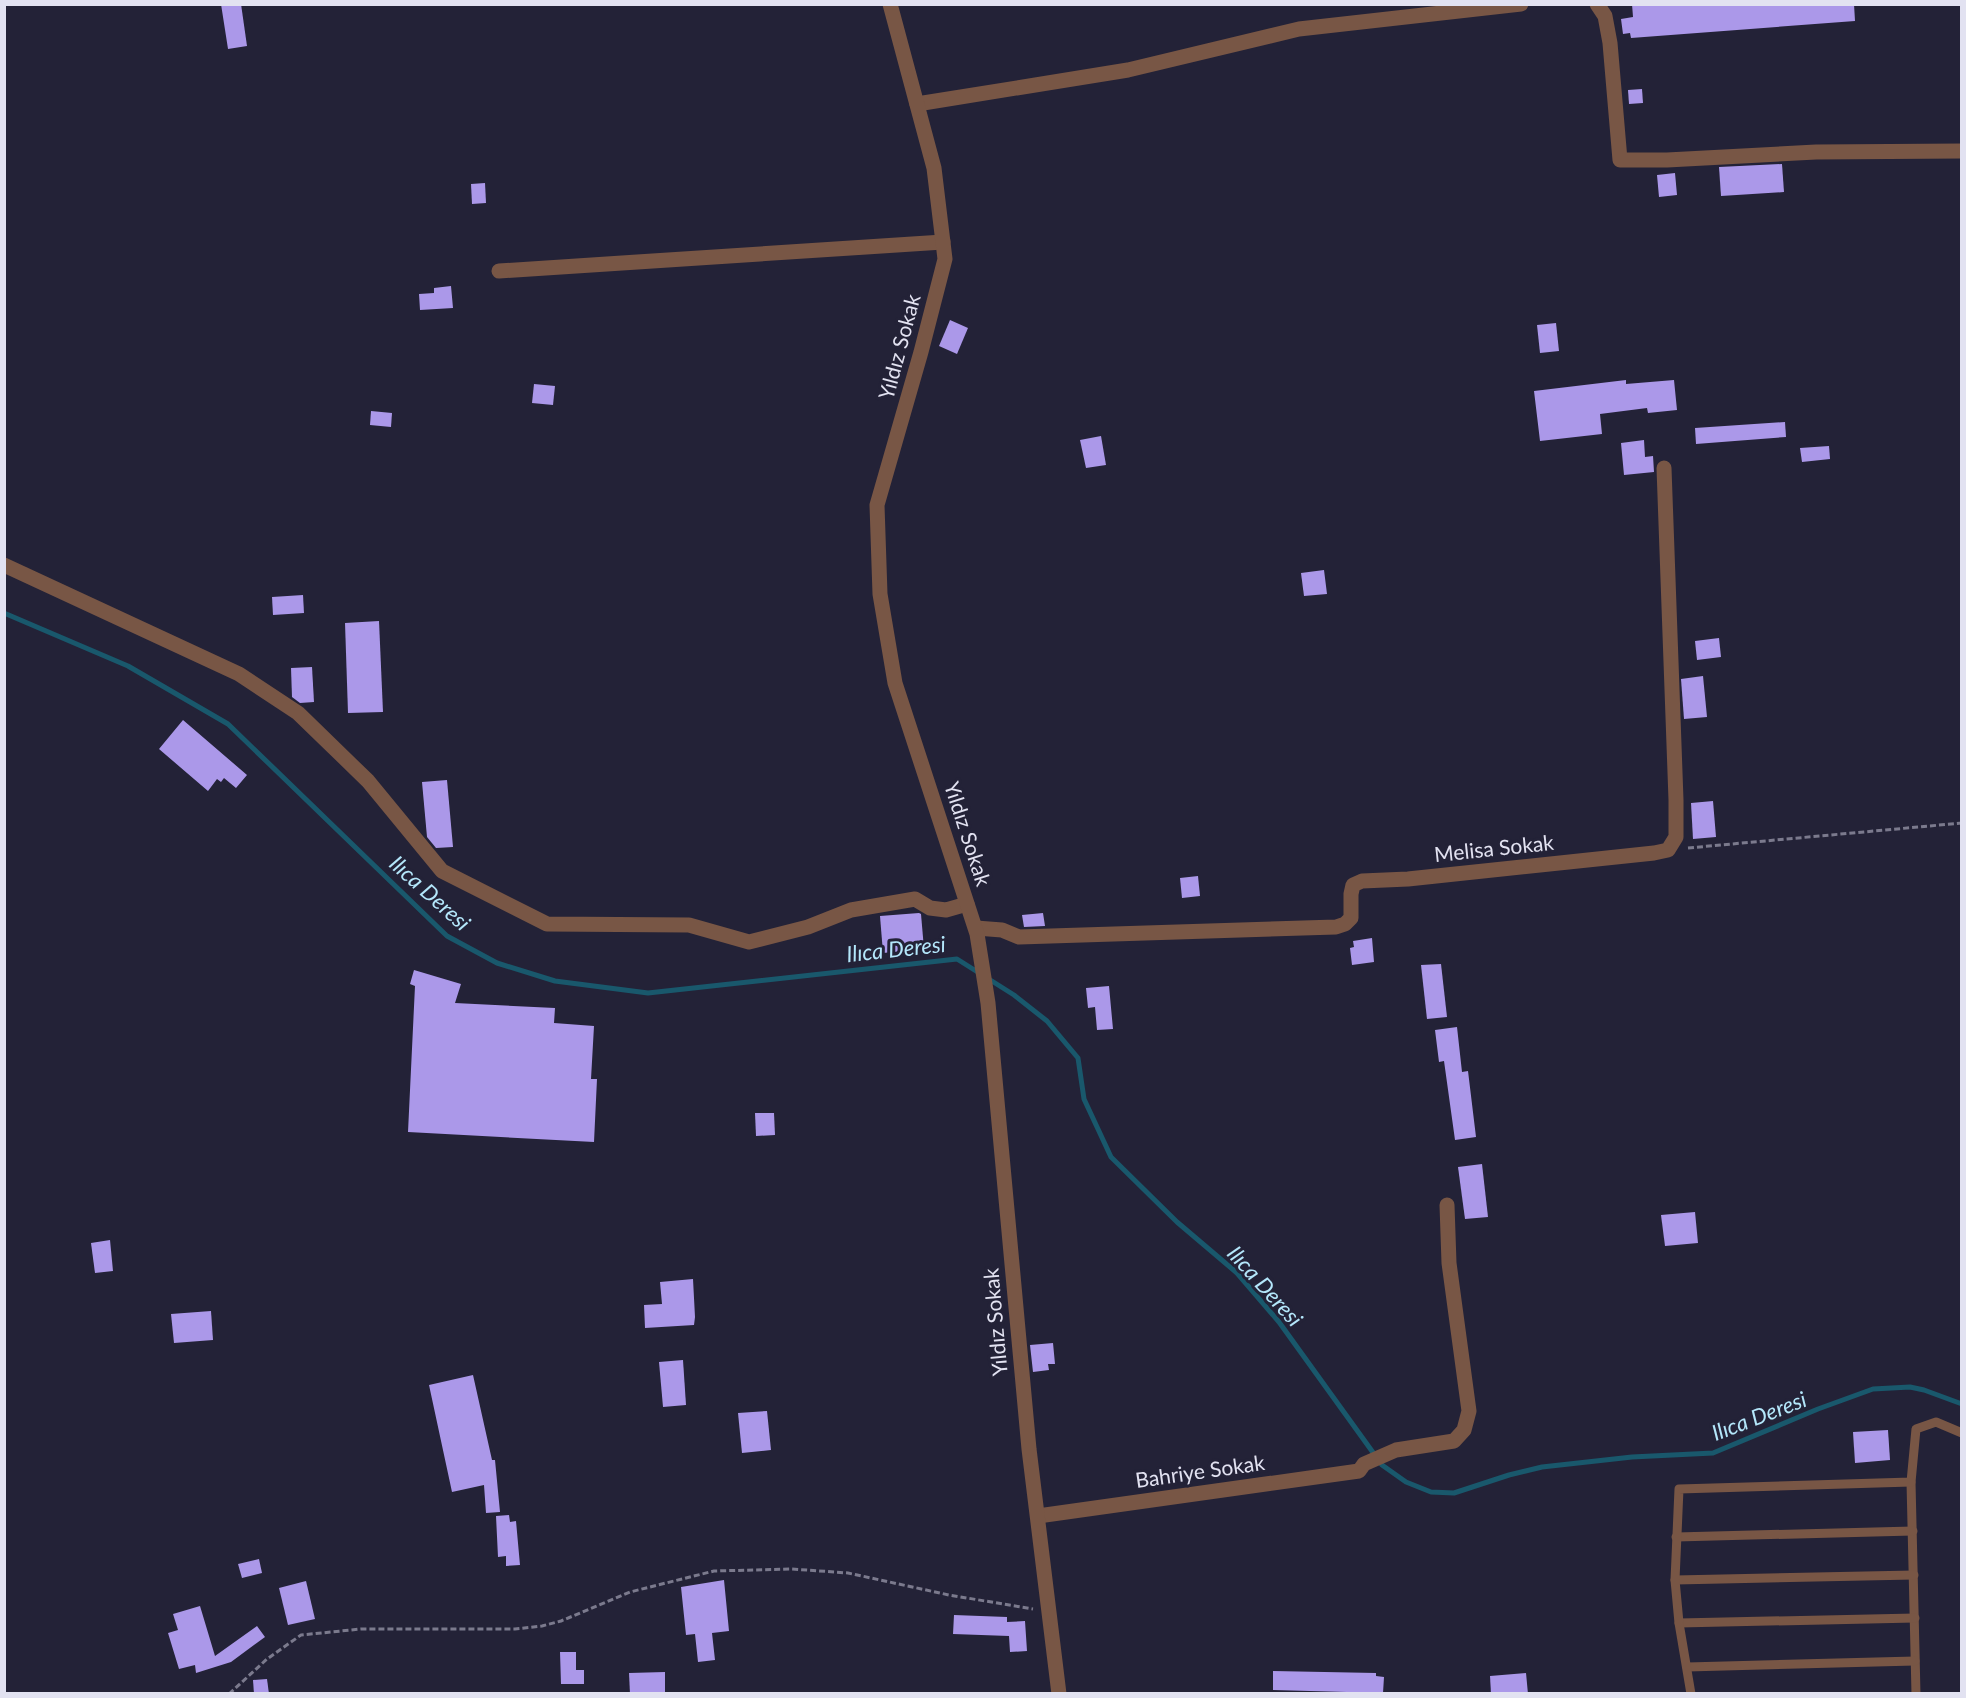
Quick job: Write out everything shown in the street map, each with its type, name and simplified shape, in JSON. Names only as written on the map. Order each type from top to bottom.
[{"type":"street","name":"Yıldız Sokak","points":[[890,4],[934,168],[945,259],[877,505],[880,594],[895,683],[976,931],[988,1003],[1029,1449],[1059,1694]]},
{"type":"street","points":[[917,104],[1128,70],[1299,29],[1521,4]]},
{"type":"street","points":[[1597,4],[1605,16],[1610,43],[1620,160],[1667,160],[1816,152],[1962,151]]},
{"type":"street","points":[[499,271],[943,242]]},
{"type":"street","points":[[1664,468],[1676,800],[1676,837],[1671,845]]},
{"type":"street","points":[[4,565],[239,674],[298,713],[368,781],[442,871],[547,924],[689,925],[749,942],[808,927],[851,910],[915,899],[930,908],[946,910],[968,904]]},
{"type":"street","name":"Melisa Sokak","points":[[976,931],[1002,930],[1019,937],[1336,927],[1345,924],[1351,918],[1353,885],[1362,881],[1408,879],[1654,853],[1668,850],[1671,845]]},
{"type":"street","name":"Bahriye Sokak","points":[[1038,1516],[1359,1471],[1364,1464],[1396,1450],[1454,1441],[1464,1430],[1469,1411],[1449,1263],[1447,1205]]},
{"type":"lane","points":[[1916,1694],[1911,1482],[1916,1429],[1936,1422],[1962,1433]]},
{"type":"lane","points":[[1691,1694],[1678,1623],[1676,1538],[1679,1489],[1911,1482]]},
{"type":"lane","points":[[1676,1538],[1913,1531]]},
{"type":"lane","points":[[1676,1580],[1914,1575]]},
{"type":"lane","points":[[1678,1623],[1915,1618]]},
{"type":"lane","points":[[1687,1667],[1916,1661]]},
{"type":"path","points":[[1671,845],[1687,849],[1962,823]]},
{"type":"path","points":[[229,1694],[267,1659],[301,1635],[362,1629],[515,1629],[542,1626],[561,1621],[630,1592],[714,1571],[792,1569],[848,1573],[1000,1605],[1048,1610]]},
{"type":"building","points":[[221,4],[241,4],[247,46],[228,49]]},
{"type":"building","points":[[1632,4],[1854,4],[1855,21],[1631,38],[1630,33],[1623,34],[1621,19],[1633,17]]},
{"type":"building","points":[[1642,89],[1643,103],[1629,104],[1628,90]]},
{"type":"building","points":[[1782,164],[1784,192],[1721,196],[1719,167]]},
{"type":"building","points":[[1675,173],[1677,195],[1659,197],[1657,175]]},
{"type":"building","points":[[485,183],[486,203],[472,204],[471,184]]},
{"type":"building","points":[[451,286],[453,308],[420,310],[419,294],[434,293],[434,288]]},
{"type":"building","points":[[950,320],[968,328],[957,354],[939,346]]},
{"type":"building","points":[[1556,323],[1559,351],[1540,353],[1537,325]]},
{"type":"building","points":[[1626,380],[1626,384],[1674,380],[1677,410],[1648,413],[1647,408],[1600,414],[1602,434],[1540,441],[1534,391]]},
{"type":"building","points":[[534,384],[555,386],[553,405],[532,403]]},
{"type":"building","points":[[371,411],[392,413],[391,427],[370,425]]},
{"type":"building","points":[[1785,422],[1786,437],[1696,444],[1695,428]]},
{"type":"building","points":[[1101,436],[1106,465],[1086,468],[1080,440]]},
{"type":"building","points":[[1644,440],[1645,457],[1653,456],[1654,472],[1624,475],[1621,443]]},
{"type":"building","points":[[1829,446],[1830,459],[1802,462],[1800,448]]},
{"type":"building","points":[[1324,570],[1327,594],[1304,596],[1301,573]]},
{"type":"building","points":[[303,595],[304,613],[273,615],[272,597]]},
{"type":"building","points":[[379,621],[383,712],[348,713],[345,623]]},
{"type":"building","points":[[1719,638],[1721,657],[1697,660],[1695,641]]},
{"type":"building","points":[[312,667],[314,702],[300,703],[292,697],[291,668]]},
{"type":"building","points":[[1703,676],[1707,717],[1684,719],[1681,679]]},
{"type":"building","points":[[183,720],[247,775],[236,788],[224,778],[221,782],[217,779],[208,791],[159,749]]},
{"type":"building","points":[[447,780],[453,847],[436,848],[427,837],[422,782]]},
{"type":"building","points":[[1713,801],[1716,837],[1693,839],[1691,803]]},
{"type":"building","points":[[1198,876],[1200,896],[1182,898],[1180,878]]},
{"type":"building","points":[[1043,913],[1045,926],[1024,927],[1022,915]]},
{"type":"building","points":[[921,914],[924,949],[883,953],[880,916]]},
{"type":"building","points":[[1372,938],[1374,962],[1352,965],[1350,948],[1354,947],[1353,941]]},
{"type":"building","points":[[1441,964],[1447,1017],[1427,1019],[1421,965]]},
{"type":"building","points":[[414,970],[461,984],[455,1003],[555,1008],[554,1023],[594,1026],[591,1079],[597,1079],[594,1142],[408,1132],[415,986],[410,984]]},
{"type":"building","points":[[1109,986],[1113,1029],[1097,1030],[1095,1007],[1088,1008],[1086,988]]},
{"type":"building","points":[[1457,1027],[1462,1072],[1468,1071],[1476,1137],[1455,1140],[1444,1061],[1439,1062],[1435,1030]]},
{"type":"building","points":[[755,1113],[774,1113],[775,1135],[756,1136]]},
{"type":"building","points":[[1482,1164],[1488,1217],[1465,1219],[1458,1167]]},
{"type":"building","points":[[1695,1212],[1698,1243],[1665,1246],[1661,1215]]},
{"type":"building","points":[[110,1240],[113,1271],[95,1273],[91,1243]]},
{"type":"building","points":[[693,1279],[694,1325],[645,1328],[644,1305],[662,1304],[660,1282]]},
{"type":"building","points":[[211,1311],[213,1340],[174,1343],[171,1314]]},
{"type":"building","points":[[1053,1343],[1055,1364],[1048,1364],[1049,1370],[1033,1372],[1030,1345]]},
{"type":"building","points":[[683,1360],[686,1405],[663,1407],[659,1362]]},
{"type":"building","points":[[473,1375],[492,1460],[495,1460],[500,1512],[486,1513],[484,1485],[452,1492],[429,1385]]},
{"type":"building","points":[[767,1411],[771,1450],[742,1453],[738,1413]]},
{"type":"building","points":[[1888,1430],[1890,1460],[1855,1463],[1853,1432]]},
{"type":"building","points":[[509,1515],[510,1522],[516,1521],[520,1565],[506,1566],[506,1556],[498,1557],[496,1516]]},
{"type":"building","points":[[259,1559],[262,1573],[242,1578],[238,1564]]},
{"type":"building","points":[[724,1580],[729,1631],[712,1633],[715,1660],[698,1662],[695,1634],[686,1635],[681,1587]]},
{"type":"building","points":[[306,1581],[315,1619],[288,1625],[279,1588]]},
{"type":"building","points":[[200,1606],[215,1656],[257,1626],[265,1637],[231,1662],[196,1673],[195,1665],[179,1669],[168,1633],[178,1630],[173,1614]]},
{"type":"building","points":[[954,1615],[1007,1617],[1007,1622],[1025,1621],[1027,1651],[1010,1652],[1009,1636],[953,1634]]},
{"type":"building","points":[[560,1652],[576,1652],[576,1670],[584,1670],[584,1684],[561,1684]]},
{"type":"building","points":[[1273,1671],[1376,1673],[1376,1676],[1384,1677],[1383,1693],[1273,1690]]},
{"type":"building","points":[[665,1672],[665,1694],[630,1694],[629,1673]]},
{"type":"building","points":[[1526,1673],[1528,1694],[1491,1694],[1490,1676]]},
{"type":"building","points":[[267,1679],[269,1694],[254,1694],[253,1680]]},
{"type":"waterway","name":"Ilıca Deresi","points":[[4,613],[128,666],[228,724],[447,936],[497,963],[555,981],[648,993],[957,959],[1014,995],[1047,1021],[1078,1058],[1084,1099],[1111,1157],[1177,1222],[1237,1273],[1279,1322],[1382,1465],[1406,1482],[1431,1492],[1454,1493],[1542,1467],[1632,1457],[1713,1453],[1818,1409],[1873,1389],[1910,1387],[1962,1404]]}]
